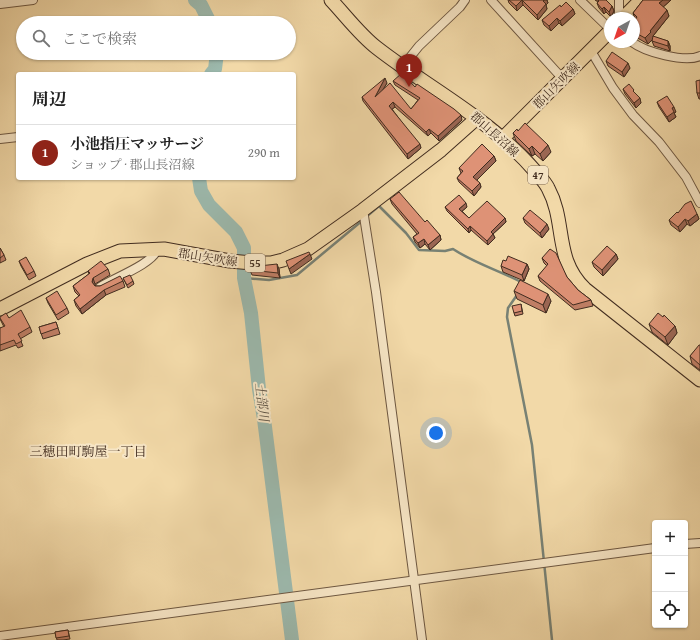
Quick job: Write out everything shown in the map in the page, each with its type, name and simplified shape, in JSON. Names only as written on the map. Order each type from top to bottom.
[{"type":"main road","name":"郡山長沼線","points":[[331,0],[368,41],[477,118],[531,166],[548,188],[553,202],[565,258],[574,277],[585,289],[700,380]]},
{"type":"main road","points":[[629,12],[641,0]]},
{"type":"main road","name":"郡山矢吹線","points":[[502,139],[604,37]]},
{"type":"main road","name":"郡山矢吹線","points":[[0,309],[88,264],[120,251],[157,250],[230,261],[271,263],[308,250],[363,210],[440,150],[477,118]]},
{"type":"street","points":[[0,4],[34,0]]},
{"type":"street","points":[[403,66],[419,46],[460,8],[465,0]]},
{"type":"street","points":[[491,0],[562,78]]},
{"type":"street","points":[[580,0],[604,24]]},
{"type":"street","points":[[619,0],[620,12]]},
{"type":"street","points":[[640,47],[654,52],[691,59],[700,56]]},
{"type":"street","points":[[591,51],[613,88],[633,115],[659,142],[686,177],[700,203]]},
{"type":"street","points":[[0,139],[16,137]]},
{"type":"street","points":[[363,210],[376,292],[422,640]]},
{"type":"street","points":[[100,287],[114,278],[143,264],[153,257],[157,250]]},
{"type":"street","points":[[688,544],[700,543]]},
{"type":"street","points":[[0,636],[652,548]]},
{"type":"building","points":[[509,0],[522,0],[516,6]]},
{"type":"building","points":[[522,0],[544,0],[543,1],[546,4],[537,15]]},
{"type":"building","points":[[598,0],[606,0],[612,6],[609,12],[604,7],[602,9],[597,3],[599,1]]},
{"type":"building","points":[[643,0],[663,0],[659,3],[667,10],[645,38],[640,35],[640,12],[634,12]]},
{"type":"building","points":[[566,2],[573,9],[560,21],[557,18],[549,26],[542,20],[560,5],[561,7]]},
{"type":"building","points":[[653,36],[668,41],[668,46],[652,41]]},
{"type":"building","points":[[612,52],[628,63],[622,72],[606,61]]},
{"type":"building","points":[[402,73],[415,87],[417,84],[461,115],[438,136],[429,129],[426,132],[393,102],[389,106],[420,144],[407,154],[362,97],[385,78],[375,97],[390,83],[411,109],[420,98],[393,81]]},
{"type":"building","points":[[700,80],[700,93],[697,93],[696,81]]},
{"type":"building","points":[[629,84],[640,98],[634,103],[623,89]]},
{"type":"building","points":[[667,96],[674,107],[672,108],[674,112],[667,117],[657,102]]},
{"type":"building","points":[[525,123],[548,145],[540,154],[532,146],[529,149],[513,133],[517,129],[518,131]]},
{"type":"building","points":[[482,144],[494,156],[473,177],[480,183],[472,191],[457,178],[463,171],[459,168]]},
{"type":"building","points":[[399,192],[425,222],[427,220],[440,235],[428,245],[424,239],[418,243],[413,237],[419,233],[390,199]]},
{"type":"building","points":[[459,195],[466,203],[459,209],[469,218],[487,201],[505,218],[491,232],[493,234],[487,241],[470,226],[468,229],[445,207]]},
{"type":"building","points":[[691,201],[697,214],[688,221],[685,219],[678,227],[669,220],[677,212],[678,213],[685,204]]},
{"type":"building","points":[[530,210],[547,224],[540,233],[523,218]]},
{"type":"building","points":[[607,246],[616,254],[602,270],[592,262]]},
{"type":"building","points":[[0,248],[4,255],[0,258]]},
{"type":"building","points":[[550,249],[556,253],[567,277],[578,290],[591,300],[573,305],[538,276],[548,264],[542,258]]},
{"type":"building","points":[[309,252],[310,254],[289,269],[286,261]]},
{"type":"building","points":[[508,256],[527,264],[522,275],[501,266],[503,260],[506,261]]},
{"type":"building","points":[[26,257],[34,271],[27,275],[19,261]]},
{"type":"building","points":[[101,261],[108,269],[93,278],[92,282],[95,286],[100,286],[120,276],[123,281],[104,290],[80,309],[74,300],[80,295],[73,286],[90,273],[88,271]]},
{"type":"building","points":[[277,264],[278,273],[250,270],[250,267]]},
{"type":"building","points":[[130,275],[133,281],[127,285],[123,278]]},
{"type":"building","points":[[520,280],[548,294],[543,305],[514,291]]},
{"type":"building","points":[[57,291],[67,308],[56,315],[46,298]]},
{"type":"building","points":[[521,304],[522,311],[514,313],[512,306]]},
{"type":"building","points":[[21,310],[30,327],[18,334],[22,341],[16,344],[14,340],[0,345],[0,328],[5,326],[0,317],[6,313],[9,318]]},
{"type":"building","points":[[658,313],[663,317],[664,315],[675,326],[665,337],[649,324]]},
{"type":"building","points":[[56,322],[58,328],[41,334],[39,327]]},
{"type":"building","points":[[700,345],[700,365],[690,356]]},
{"type":"building","points":[[68,630],[69,636],[56,638],[55,632]]},
{"type":"waterway","name":"土部川","points":[[195,0],[201,5],[206,16]]},
{"type":"waterway","name":"土部川","points":[[213,72],[215,69],[216,60]]},
{"type":"waterway","name":"土部川","points":[[199,180],[201,191],[209,205],[236,232],[244,248],[244,278],[251,313],[259,389],[292,640]]},
{"type":"waterway","points":[[366,217],[379,206],[406,233],[419,250],[445,251],[453,249],[521,282]]},
{"type":"waterway","points":[[244,278],[269,280],[297,275],[363,220]]},
{"type":"waterway","points":[[517,295],[508,308],[507,317],[532,445],[552,640]]},
{"type":"place","name":"小池指圧マッサージ","points":[[409,87]]},
{"type":"district","name":"三穂田町駒屋一丁目","points":[[88,451]]}]
